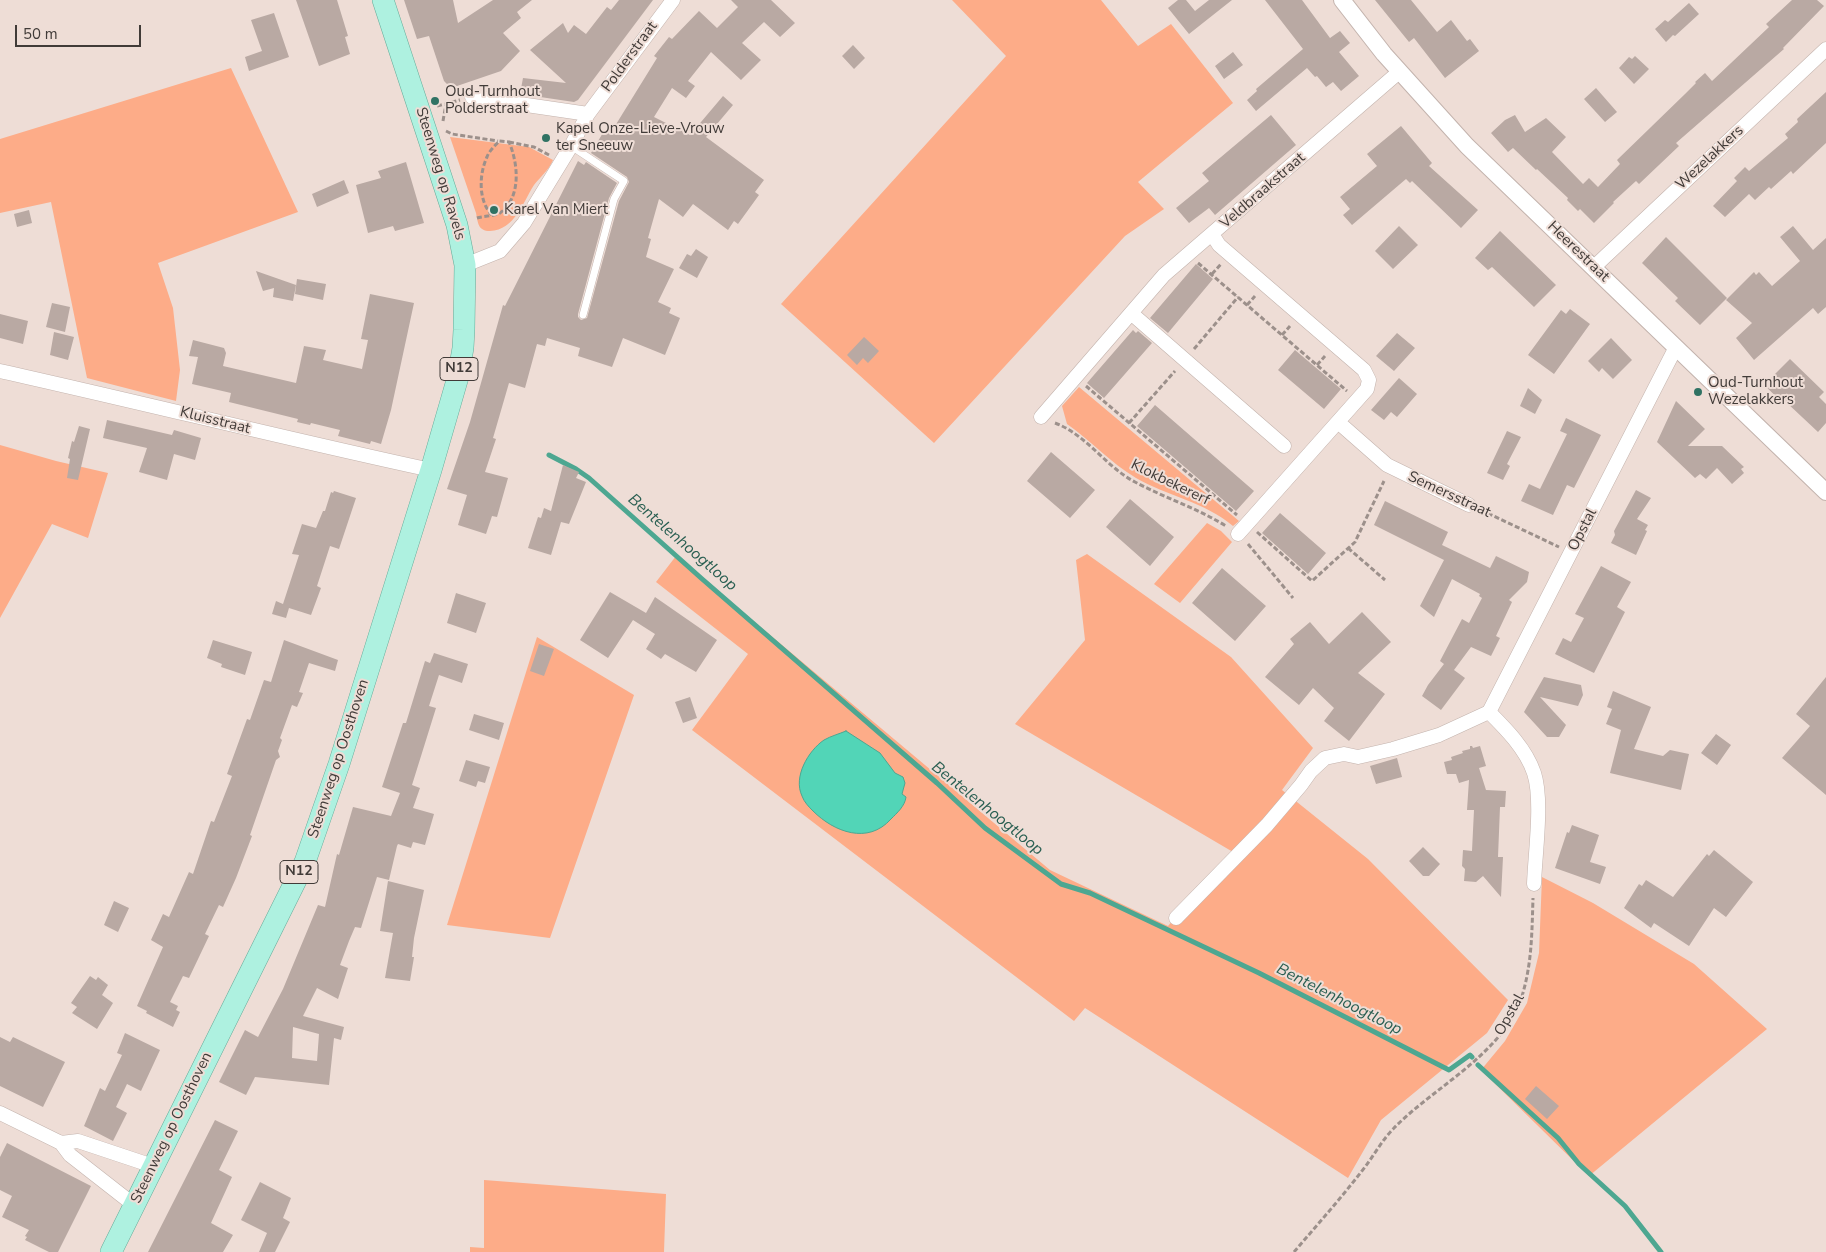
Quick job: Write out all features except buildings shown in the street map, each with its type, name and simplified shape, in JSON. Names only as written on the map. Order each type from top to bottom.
[{"type":"main road","name":"Steenweg op Ravels","points":[[383,0],[458,225],[465,265],[463,348],[458,377],[431,470]]},
{"type":"main road","name":"Steenweg op Oosthoven","points":[[111,1252],[304,862],[338,764],[431,470]]},
{"type":"street","name":"Polderstraat","points":[[465,265],[500,251],[514,236],[571,146],[588,114],[673,0]]},
{"type":"street","name":"Heerestraat","points":[[1342,0],[1399,72],[1467,146],[1826,492]]},
{"type":"street","name":"Wezelakkers","points":[[1594,267],[1826,49]]},
{"type":"street","name":"Veldbraakstraat","points":[[1041,417],[1164,275],[1399,72]]},
{"type":"street","points":[[472,97],[588,114]]},
{"type":"street","points":[[1212,234],[1219,245],[1364,370],[1369,380],[1367,389],[1243,529]]},
{"type":"street","points":[[1131,313],[1284,446]]},
{"type":"street","name":"Opstal","points":[[1489,712],[1676,347]]},
{"type":"street","name":"Kluisstraat","points":[[0,371],[170,409],[284,438],[431,470]]},
{"type":"street","name":"Semersstraat","points":[[1338,422],[1387,465],[1469,505]]},
{"type":"street","points":[[1176,918],[1267,824],[1301,785],[1311,770],[1325,758],[1344,754],[1358,758],[1393,749],[1439,734],[1489,712],[1522,750],[1534,773],[1538,800],[1534,884]]},
{"type":"street","points":[[0,1113],[61,1143],[70,1155],[134,1205]]},
{"type":"street","points":[[61,1143],[78,1141],[153,1166]]},
{"type":"lane","points":[[571,146],[624,181],[614,199],[583,315]]},
{"type":"path","points":[[420,110],[472,97]]},
{"type":"path","points":[[446,104],[443,124],[447,132],[534,146],[552,156]]},
{"type":"path","points":[[492,215],[488,211],[483,198],[483,170],[487,156],[499,141]]},
{"type":"path","points":[[477,218],[500,213],[512,196],[515,186],[516,166],[509,142]]},
{"type":"path","points":[[1188,254],[1358,399]]},
{"type":"path","points":[[1076,377],[1243,529],[1312,581],[1354,542],[1384,481]]},
{"type":"path","name":"Klokbekererf","points":[[1041,417],[1062,426],[1082,439],[1134,482],[1243,529],[1253,549],[1293,598]]},
{"type":"path","name":"Semersstraat","points":[[1469,505],[1571,553]]},
{"type":"path","points":[[1348,548],[1385,580]]},
{"type":"path","name":"Opstal","points":[[1294,1252],[1393,1129],[1426,1098],[1480,1056],[1496,1040],[1511,1018],[1524,991],[1531,955],[1534,884]]},
{"type":"shaded area","points":[[952,0],[1101,0],[1138,46],[1171,24],[1233,103],[1138,182],[1164,209],[1125,236],[934,443],[781,304],[1006,56]]},
{"type":"shaded area","points":[[231,68],[298,212],[158,263],[173,308],[180,370],[176,401],[87,378],[51,202],[0,213],[0,139]]},
{"type":"shaded area","points":[[450,137],[529,147],[553,160],[534,185],[522,207],[512,220],[506,226],[499,229],[486,231],[478,223]]},
{"type":"shaded area","points":[[1079,387],[1239,521],[1233,526],[1198,505],[1136,478],[1118,466],[1067,424],[1062,406]]},
{"type":"shaded area","points":[[0,445],[108,473],[88,538],[52,524],[0,618]]},
{"type":"shaded area","points":[[1207,523],[1221,531],[1232,542],[1180,603],[1154,584]]},
{"type":"shaded area","points":[[1087,554],[1231,657],[1313,748],[1282,790],[1368,859],[1508,1000],[1487,1033],[1381,1120],[1348,1178],[1085,1008],[1074,1021],[692,730],[748,654],[656,582],[676,556],[1050,870],[1168,926],[1233,852],[1015,724],[1085,640],[1076,560]]},
{"type":"shaded area","points":[[537,637],[634,695],[550,938],[447,925]]},
{"type":"shaded area","points":[[846,731],[880,753],[895,773],[903,777],[905,783],[902,794],[906,797],[902,806],[882,827],[872,832],[851,833],[831,825],[808,806],[800,789],[801,773],[813,751],[824,740]]},
{"type":"shaded area","points":[[1542,877],[1593,903],[1694,964],[1767,1029],[1589,1176],[1481,1070],[1505,1041],[1527,1003],[1539,953]]},
{"type":"shaded area","points":[[484,1180],[666,1194],[664,1252],[470,1252],[470,1247],[484,1248]]},
{"type":"waterway","name":"Bentelenhoogtloop","points":[[549,455],[589,478],[937,783],[985,828],[1061,884],[1090,893],[1259,973],[1449,1070],[1470,1055],[1472,1057]]},
{"type":"waterway","name":"Bentelenhoogtloop","points":[[1478,1065],[1558,1138],[1579,1164],[1625,1206],[1661,1252]]},
{"type":"place","name":"Oud-Turnhout Polderstraat","points":[[435,101]]},
{"type":"place","name":"Kapel Onze-Lieve-Vrouw ter Sneeuw","points":[[546,138]]},
{"type":"place","name":"Karel Van Miert","points":[[494,210]]},
{"type":"place","name":"Oud-Turnhout Wezelakkers","points":[[1698,392]]}]
